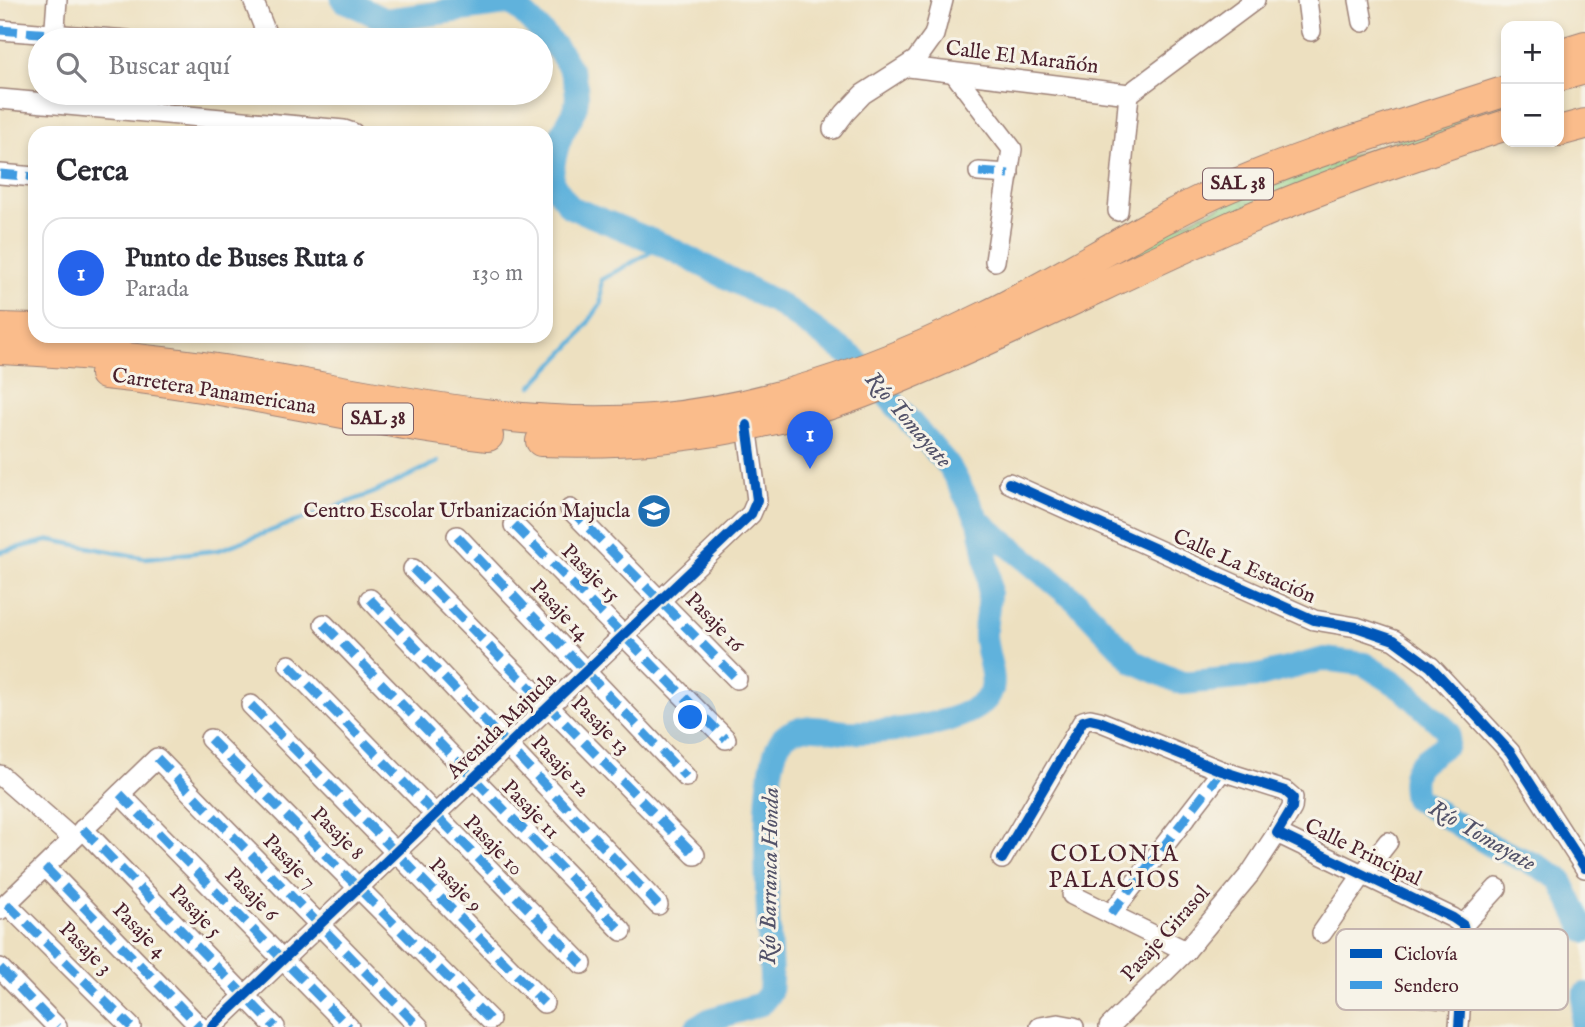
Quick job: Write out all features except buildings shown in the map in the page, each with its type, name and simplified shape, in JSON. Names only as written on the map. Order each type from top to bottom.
[{"type":"highway","points":[[1564,52],[1585,46]]},
{"type":"highway","points":[[1564,75],[1585,69]]},
{"type":"highway","points":[[1296,161],[1451,91],[1501,73]]},
{"type":"highway","name":"SAL 38","points":[[991,326],[1145,228],[1223,190],[1296,161],[1501,93]]},
{"type":"highway","points":[[1564,109],[1585,103]]},
{"type":"highway","points":[[1564,130],[1585,124]]},
{"type":"highway","name":"SAL 38","points":[[991,326],[1292,200],[1389,163],[1501,127]]},
{"type":"highway","points":[[1292,200],[1393,177],[1503,147]]},
{"type":"highway","name":"Carretera Panamericana","points":[[0,367],[104,374],[196,387],[445,431],[522,439],[632,441],[692,435],[752,417],[819,408],[876,387],[991,326]]},
{"type":"highway","points":[[0,328],[28,329]]},
{"type":"highway","points":[[171,343],[255,360],[370,397]]},
{"type":"highway","name":"Carretera Panamericana","points":[[0,349],[153,360],[468,413],[521,419],[572,421],[662,418],[719,410],[752,417]]},
{"type":"street","points":[[55,28],[57,0]]},
{"type":"street","points":[[253,0],[264,28]]},
{"type":"street","points":[[833,129],[863,94],[909,67],[926,48],[934,35],[943,0]]},
{"type":"street","points":[[1118,211],[1129,94],[1255,0]]},
{"type":"street","points":[[1307,0],[1311,31]]},
{"type":"street","points":[[1359,0],[1363,22]]},
{"type":"street","points":[[0,30],[28,34]]},
{"type":"street","name":"Calle El Marañón","points":[[909,67],[1129,94]]},
{"type":"street","points":[[954,73],[1012,149],[995,261]]},
{"type":"street","points":[[0,99],[28,99]]},
{"type":"street","points":[[107,105],[306,126]]},
{"type":"street","points":[[979,172],[1009,174]]},
{"type":"street","points":[[0,174],[28,176]]},
{"type":"street","name":"Avenida Majucla","points":[[212,1027],[661,601],[755,507],[757,500],[752,417]]},
{"type":"street","name":"Calle La Estación","points":[[1009,483],[1314,620],[1356,627],[1394,640],[1431,667],[1510,752],[1582,865]]},
{"type":"street","name":"Pasaje 16","points":[[570,509],[737,679]]},
{"type":"street","name":"Pasaje 15","points":[[514,526],[726,740]]},
{"type":"street","name":"Pasaje 14","points":[[457,536],[686,777]]},
{"type":"street","name":"Pasaje 13","points":[[413,569],[695,855]]},
{"type":"street","name":"Pasaje 12","points":[[370,599],[658,905]]},
{"type":"street","name":"Pasaje 11","points":[[324,624],[622,931]]},
{"type":"street","name":"Pasaje 10","points":[[289,665],[582,964]]},
{"type":"street","name":"Pasaje 9","points":[[251,705],[544,1003]]},
{"type":"street","name":"Calle Principal","points":[[1002,859],[1083,721],[1090,719],[1222,771],[1285,791],[1293,798],[1292,808],[1277,834],[1463,925]]},
{"type":"street","name":"Pasaje 8","points":[[210,739],[490,1020]]},
{"type":"street","name":"Pasaje 7","points":[[120,794],[157,758],[419,1027]]},
{"type":"street","points":[[1111,914],[1222,771]]},
{"type":"street","points":[[0,775],[78,834]]},
{"type":"street","points":[[2,908],[120,794]]},
{"type":"street","name":"Pasaje 6","points":[[120,794],[349,1027]]},
{"type":"street","name":"Pasaje 5","points":[[78,834],[275,1027]]},
{"type":"street","name":"Pasaje Girasol","points":[[1109,1027],[1186,951],[1250,874],[1277,834]]},
{"type":"street","points":[[1322,933],[1388,842]]},
{"type":"street","name":"Pasaje 4","points":[[44,867],[200,1027]]},
{"type":"street","points":[[1464,929],[1463,925],[1497,888]]},
{"type":"street","points":[[1072,895],[1186,951]]},
{"type":"street","name":"Pasaje 3","points":[[2,908],[131,1027]]},
{"type":"street","points":[[0,968],[57,1027]]},
{"type":"street","points":[[1040,1027],[1058,1024],[1074,1027]]},
{"type":"green space","points":[[1501,105],[1501,124],[1005,316],[1093,268],[1213,209],[1342,159]]},
{"type":"waterway","name":"Río Tomayate","points":[[343,0],[385,20],[513,3],[538,28]]},
{"type":"waterway","name":"Río Tomayate","points":[[553,44],[566,62],[577,90],[576,105],[562,134],[553,169]]},
{"type":"waterway","name":"Río Tomayate","points":[[553,184],[570,207],[663,245],[779,304],[854,358],[949,466],[979,521],[1076,601],[1134,662],[1182,683],[1259,676],[1324,659],[1364,664],[1402,688],[1448,731],[1447,744],[1424,760],[1416,771],[1413,787],[1415,798],[1494,847],[1560,879],[1585,931]]},
{"type":"waterway","points":[[532,386],[576,340],[601,304],[601,280],[663,245]]},
{"type":"waterway","points":[[0,552],[51,540],[145,558],[219,550],[373,493],[438,462]]},
{"type":"waterway","name":"Río Barranca Honda","points":[[697,1027],[709,1020],[761,1004],[770,993],[767,814],[775,753],[784,737],[805,728],[860,732],[926,725],[969,712],[984,702],[992,689],[985,639],[989,577],[979,521]]},
{"type":"waterway","name":"Río Tomayate","points":[[1582,1027],[1585,994]]},
{"type":"marked path","points":[[0,30],[28,32]]},
{"type":"marked path","points":[[979,172],[1009,174]]},
{"type":"marked path","points":[[0,174],[28,176]]},
{"type":"marked path","points":[[570,509],[737,679]]},
{"type":"marked path","points":[[514,525],[726,739]]},
{"type":"marked path","points":[[457,536],[686,777]]},
{"type":"marked path","points":[[413,569],[695,855]]},
{"type":"marked path","points":[[370,599],[658,905]]},
{"type":"marked path","points":[[324,624],[622,931]]},
{"type":"marked path","points":[[289,665],[582,964]]},
{"type":"marked path","points":[[251,705],[544,1003]]},
{"type":"marked path","points":[[210,739],[490,1020]]},
{"type":"marked path","points":[[157,758],[419,1027]]},
{"type":"marked path","points":[[1111,914],[1222,771]]},
{"type":"marked path","points":[[120,794],[349,1027]]},
{"type":"marked path","points":[[83,829],[275,1027]]},
{"type":"marked path","points":[[45,867],[200,1027]]},
{"type":"marked path","points":[[7,904],[131,1027]]},
{"type":"marked path","points":[[0,968],[57,1027]]},
{"type":"cycle path","points":[[212,1027],[751,514],[757,500],[747,425]]},
{"type":"cycle path","points":[[1009,483],[1314,620],[1356,627],[1394,640],[1431,667],[1510,752],[1585,868]]},
{"type":"cycle path","points":[[1002,859],[1083,721],[1090,719],[1222,771],[1285,791],[1293,798],[1292,808],[1277,833],[1453,918],[1463,925],[1464,929]]},
{"type":"cycle path","points":[[1459,1027],[1460,1010]]},
{"type":"place","name":"Punto de Buses Ruta 6","points":[[810,469]]},
{"type":"place","name":"Centro Escolar Urbanización Majucla","points":[[654,511]]},
{"type":"district","name":"COLONIA PALACIOS","points":[[1115,867]]}]
